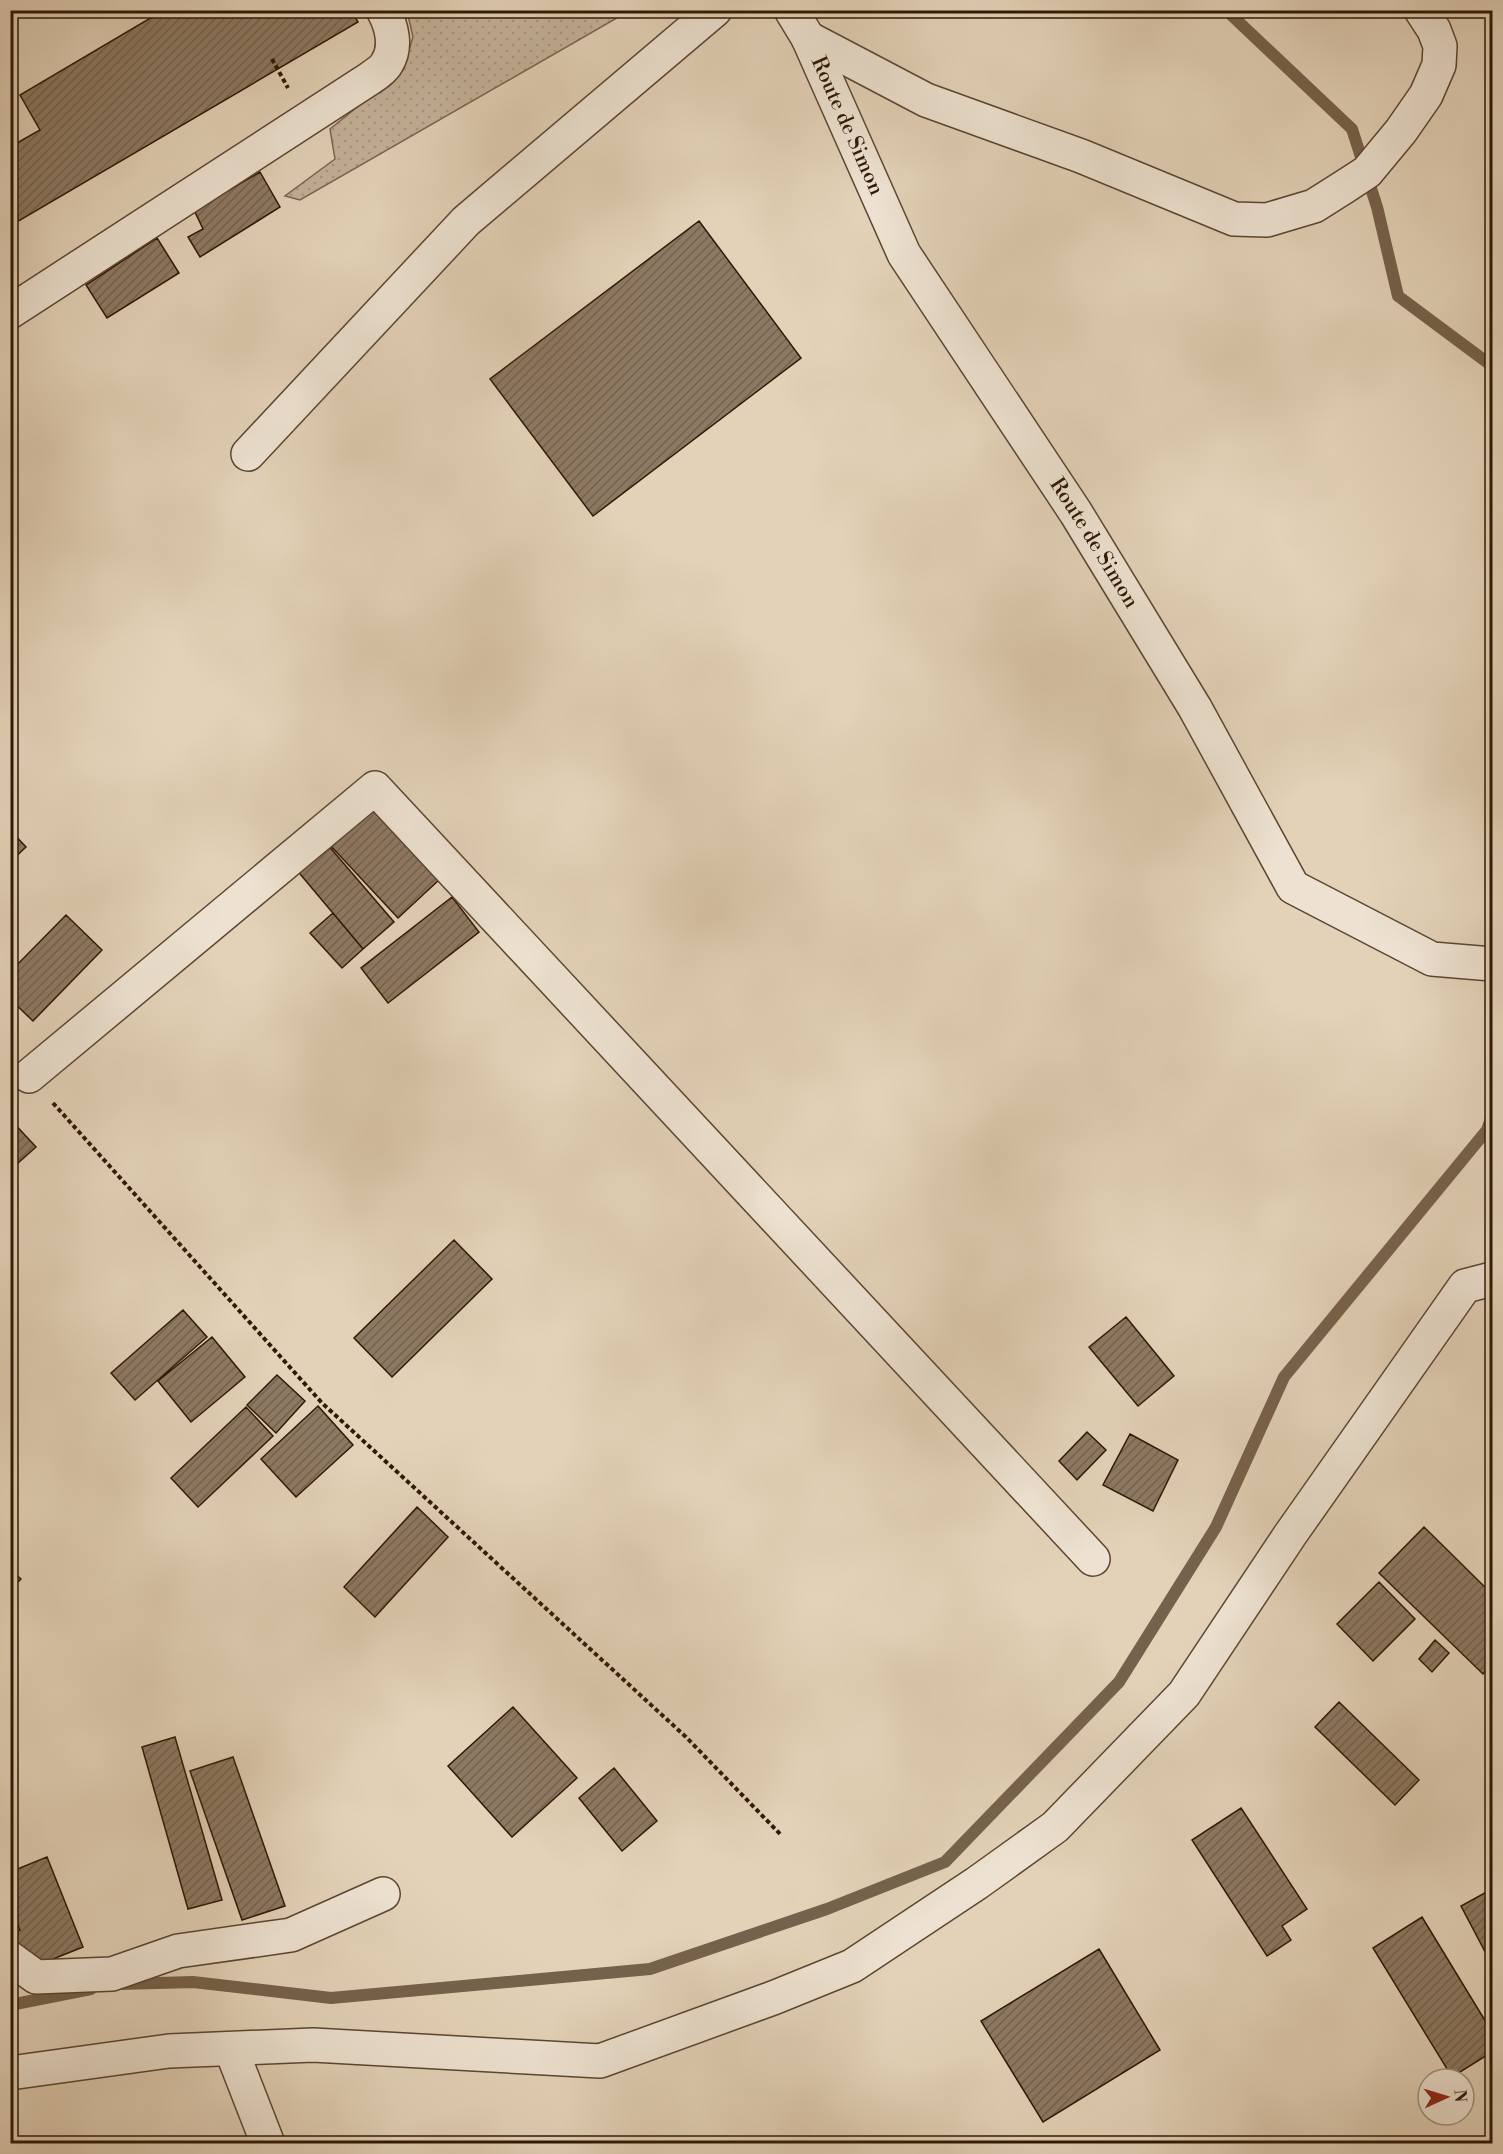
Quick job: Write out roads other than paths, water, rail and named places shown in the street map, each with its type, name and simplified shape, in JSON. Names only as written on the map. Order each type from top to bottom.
[{"type":"street","points":[[10,312],[369,80],[387,63],[393,43],[388,18],[383,10]]},
{"type":"street","points":[[249,454],[466,221],[715,10]]},
{"type":"street","name":"Route de Simon","points":[[791,10],[808,38],[904,254],[1076,513],[1195,708],[1293,887],[1432,959],[1492,964]]},
{"type":"street","points":[[808,38],[926,100],[1081,156],[1234,219],[1267,220],[1314,206],[1355,180],[1401,131],[1426,95],[1439,65],[1440,46],[1434,30],[1421,10]]},
{"type":"street","points":[[29,1076],[375,788],[1093,1559]]},
{"type":"street","points":[[10,2073],[169,2051],[313,2045],[600,2061],[773,1998],[852,1966],[977,1883],[1055,1827],[1184,1694],[1290,1535],[1465,1286],[1492,1279]]},
{"type":"street","points":[[10,1958],[36,1977],[112,1974],[178,1951],[291,1935],[383,1894]]},
{"type":"street","points":[[231,2049],[268,2144]]},
{"type":"waterway","points":[[1226,10],[1352,129],[1377,207],[1398,296],[1492,366]]},
{"type":"waterway","points":[[120,1984],[193,1982],[331,1998],[650,1969],[827,1909],[945,1862],[1119,1682],[1216,1527],[1284,1377],[1487,1130],[1492,1116]]},
{"type":"waterway","points":[[10,2005],[91,1989]]}]
